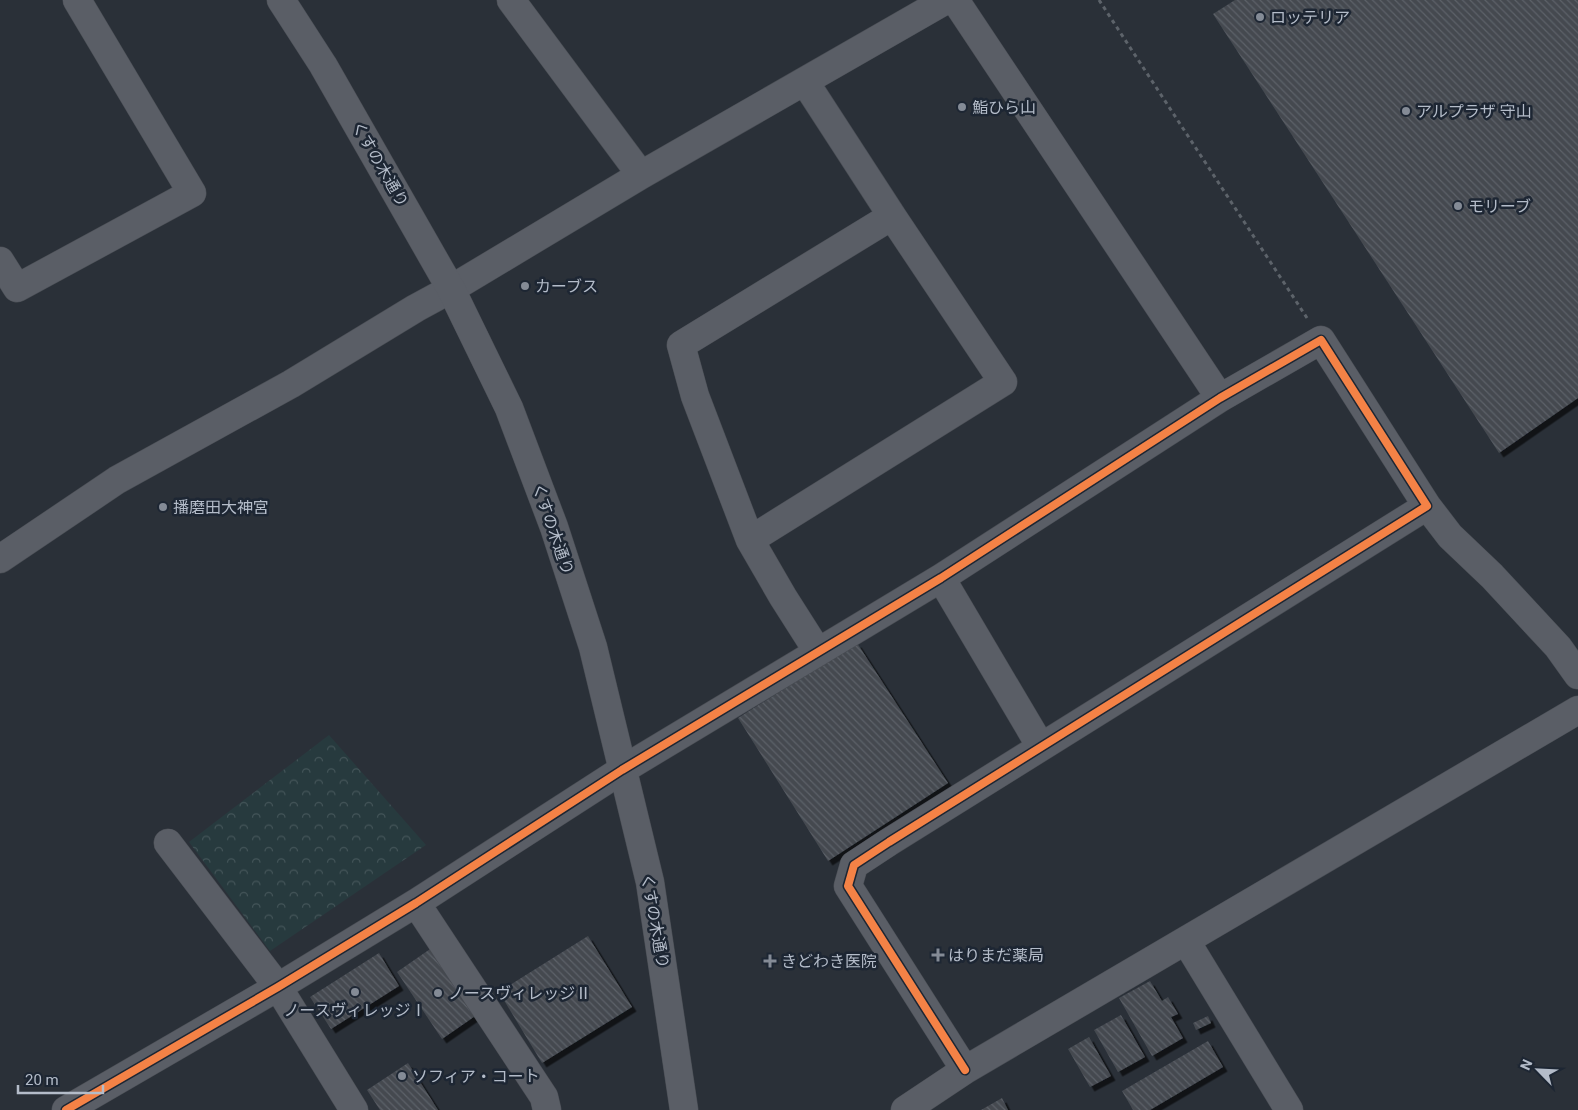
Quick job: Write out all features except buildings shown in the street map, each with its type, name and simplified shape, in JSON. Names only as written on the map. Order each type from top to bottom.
[{"type":"street","name":"くすの木通り","points":[[281,0],[324,65],[451,289],[509,408],[554,527],[594,647],[650,882],[684,1110]]},
{"type":"street","points":[[511,0],[641,175]]},
{"type":"street","points":[[0,558],[117,480],[290,384],[641,175],[946,0]]},
{"type":"street","points":[[955,0],[1220,398]]},
{"type":"street","points":[[0,261],[17,288],[192,193],[83,2]]},
{"type":"street","points":[[750,540],[1003,382],[805,82]]},
{"type":"street","points":[[818,652],[750,540],[695,396],[681,345],[892,216]]},
{"type":"street","points":[[66,1110],[278,987],[416,903],[622,770],[940,578],[1220,398],[1321,340],[1427,506],[1450,536],[1492,576],[1558,648],[1578,675]]},
{"type":"street","points":[[965,1070],[848,886],[854,865],[1427,506]]},
{"type":"street","points":[[940,578],[1041,747]]},
{"type":"street","points":[[905,1110],[965,1070],[1578,710]]},
{"type":"street","points":[[168,843],[278,987],[354,1110]]},
{"type":"street","points":[[416,903],[544,1097],[547,1110]]},
{"type":"street","points":[[1186,941],[1289,1110]]},
{"type":"path","points":[[1099,0],[1321,340]]},
{"type":"green space","points":[[329,735],[426,845],[270,951],[189,842]]},
{"type":"cycle path","points":[[66,1110],[278,987],[416,903],[622,770],[941,578],[1220,398],[1321,340],[1427,506],[854,865],[848,886],[965,1070]]},
{"type":"place","name":"ロッテリア","points":[[1260,17]]},
{"type":"place","name":"鮨ひら山","points":[[962,107]]},
{"type":"place","name":"アルプラザ 守山","points":[[1406,111]]},
{"type":"place","name":"モリーブ","points":[[1458,206]]},
{"type":"place","name":"カーブス","points":[[525,286]]},
{"type":"place","name":"播磨田大神宮","points":[[163,507]]},
{"type":"place","name":"はりまだ薬局","points":[[938,955]]},
{"type":"place","name":"きどわき医院","points":[[770,961]]},
{"type":"place","name":"ノースヴィレッジⅠ","points":[[355,992]]},
{"type":"place","name":"ノースヴィレッジⅡ","points":[[438,993]]},
{"type":"place","name":"ソフィア・コート","points":[[402,1076]]}]
